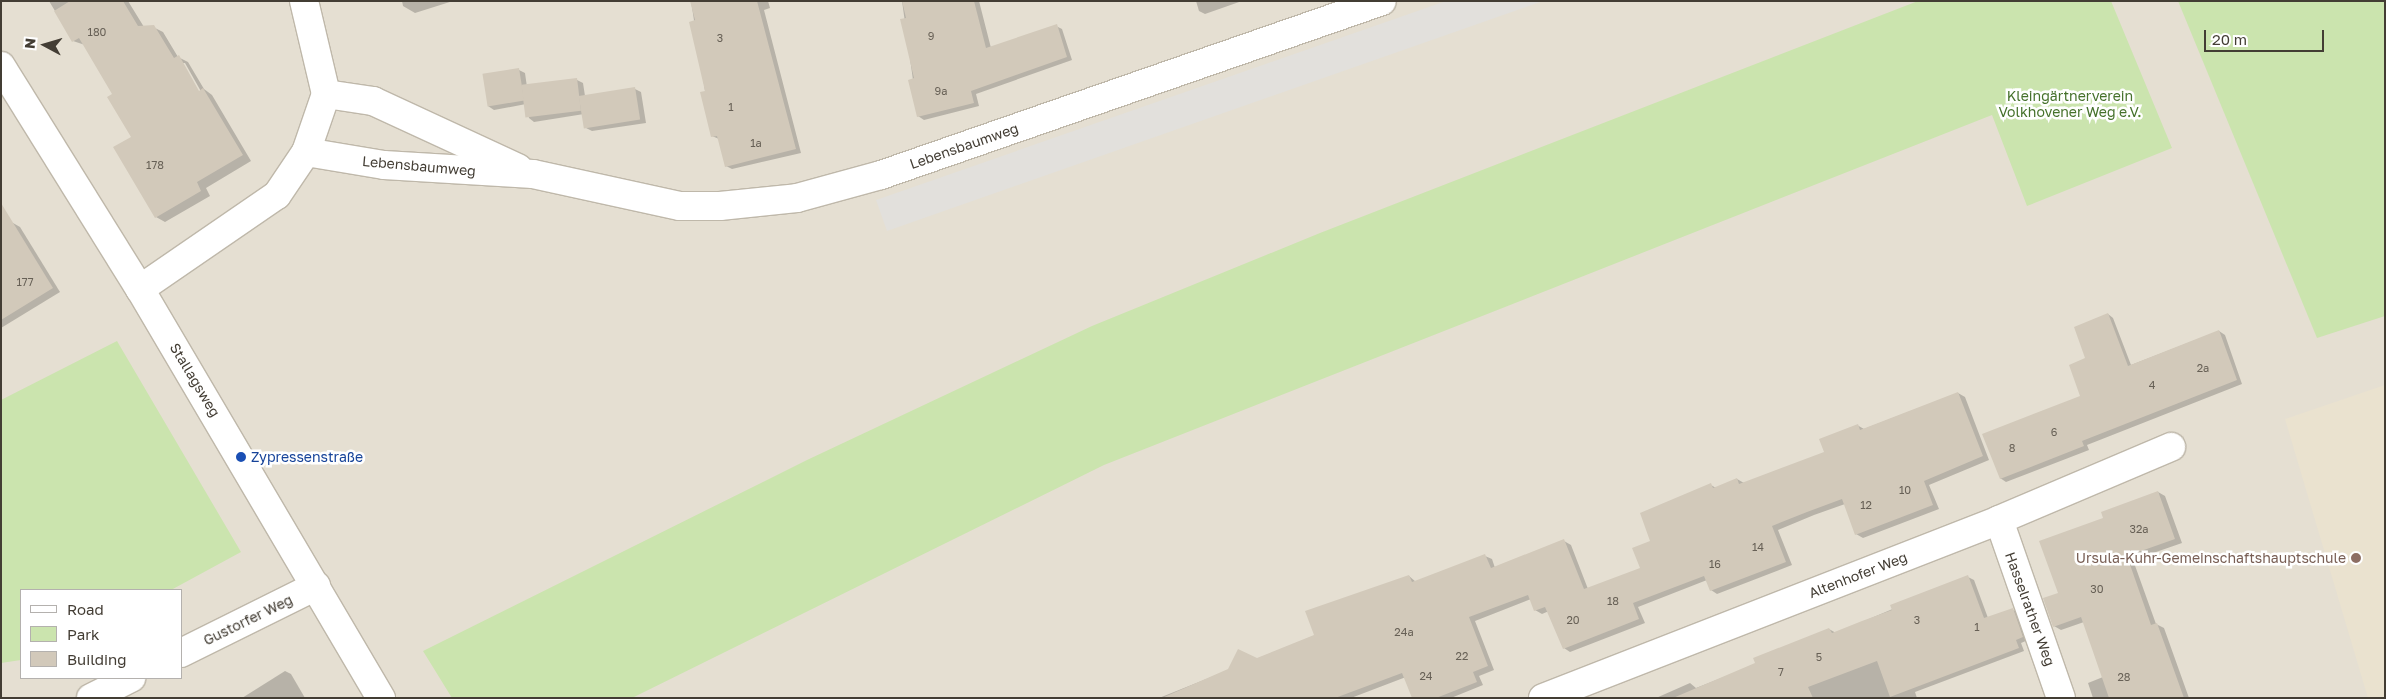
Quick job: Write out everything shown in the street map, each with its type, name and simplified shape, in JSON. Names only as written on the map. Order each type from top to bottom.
[{"type":"street","points":[[140,289],[277,195],[306,152],[326,94],[304,1]]},
{"type":"street","name":"Lebensbaumweg","points":[[306,152],[384,165],[533,174],[680,206],[720,206],[797,198],[881,175],[1382,1]]},
{"type":"street","name":"Stallagsweg","points":[[1,66],[140,289],[381,698]]},
{"type":"street","name":"Lebensbaumweg","points":[[326,94],[374,101],[533,174]]},
{"type":"street","name":"Altenhofer Weg","points":[[1543,698],[1998,520],[2171,448]]},
{"type":"street","name":"Hasselrather Weg","points":[[1998,520],[2061,698]]},
{"type":"street","name":"Gustorfer Weg","points":[[182,653],[316,586]]},
{"type":"street","points":[[91,698],[130,679]]},
{"type":"shaded area","points":[[1,1],[2385,1],[2385,698],[1,698]]},
{"type":"shaded area","points":[[1446,1],[1543,1],[887,231],[876,200]]},
{"type":"shaded area","name":"Ursula-Kuhr-Gemeinschaftshauptschule","points":[[2385,385],[2385,698],[2368,698],[2285,419]]},
{"type":"green space","name":"Kleingärtnerverein Volkhovener Weg e.V.","points":[[1918,1],[2111,1],[2172,148],[2027,206],[1992,115],[1104,465],[632,698],[452,698],[423,651],[807,460],[1092,326],[1320,233]]},
{"type":"green space","points":[[2178,1],[2385,1],[2385,316],[2317,338]]},
{"type":"green space","points":[[117,341],[241,552],[173,589],[20,589],[20,660],[1,663],[1,400]]},
{"type":"building","points":[[70,1],[123,1],[138,26],[154,25],[174,58],[179,55],[199,91],[203,88],[243,155],[197,182],[201,191],[155,218],[113,147],[131,137],[107,97],[112,94],[79,38],[72,42],[54,11]]},
{"type":"building","points":[[690,1],[757,1],[796,149],[725,167],[717,136],[711,137],[700,92],[705,91],[689,22],[695,20]]},
{"type":"building","points":[[902,1],[974,1],[986,48],[1057,24],[1067,57],[971,91],[974,103],[917,117],[908,80],[914,78],[900,19],[906,18]]},
{"type":"building","points":[[519,68],[524,101],[488,106],[482,74]]},
{"type":"building","points":[[577,78],[581,111],[525,118],[521,85]]},
{"type":"building","points":[[635,87],[640,120],[584,129],[579,96]]},
{"type":"building","points":[[1,203],[53,288],[1,320]]},
{"type":"building","points":[[2108,313],[2128,366],[2219,330],[2237,380],[2082,441],[2084,446],[2000,479],[1982,434],[2080,396],[2069,365],[2085,358],[2074,327]]},
{"type":"building","points":[[1958,392],[1983,456],[1924,481],[1933,505],[1855,535],[1842,499],[1807,512],[1772,526],[1786,562],[1710,591],[1704,576],[1633,603],[1639,619],[1563,649],[1545,607],[1534,611],[1528,595],[1469,617],[1488,666],[1473,672],[1477,682],[1436,698],[1412,698],[1402,673],[1335,698],[1162,698],[1228,669],[1238,649],[1257,658],[1314,635],[1305,611],[1409,575],[1412,582],[1485,554],[1491,568],[1564,539],[1584,589],[1640,568],[1632,548],[1650,541],[1640,513],[1711,483],[1713,488],[1737,478],[1739,484],[1824,452],[1819,439],[1858,424],[1860,430]]},
{"type":"building","points":[[2158,491],[2175,539],[2127,556],[2151,625],[2157,623],[2184,698],[2109,698],[2081,617],[2053,627],[2043,598],[2058,593],[2039,541],[2103,518],[2101,512]]},
{"type":"building","points":[[1968,575],[1984,618],[2013,608],[2023,637],[2016,640],[2019,648],[1890,697],[1877,661],[1808,687],[1813,698],[1673,698],[1755,663],[1753,658],[1829,628],[1832,633],[1892,610],[1890,605]]},
{"type":"place","name":"Zypressenstraße","points":[[241,457]]},
{"type":"place","name":"Ursula-Kuhr-Gemeinschaftshauptschule","points":[[2356,558]]}]
